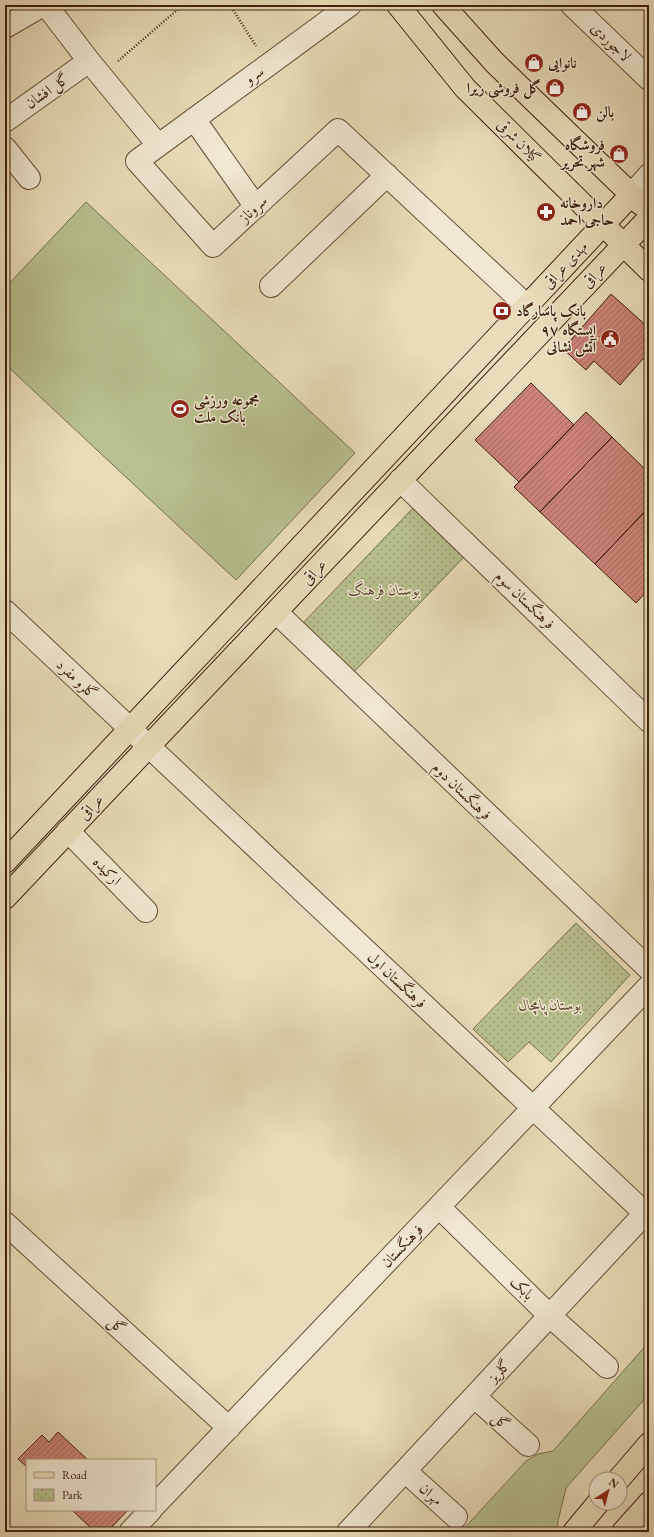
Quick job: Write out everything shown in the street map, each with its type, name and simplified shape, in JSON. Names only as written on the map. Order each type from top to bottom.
[{"type":"main road","name":"گیلان شرقی","points":[[398,5],[465,88],[649,270]]},
{"type":"main road","points":[[443,5],[495,63],[649,212]]},
{"type":"main road","name":"مهدی عراقی","points":[[527,306],[631,195]]},
{"type":"main road","name":"عراقی","points":[[5,898],[649,218]]},
{"type":"main road","name":"عراقی","points":[[5,862],[527,306]]},
{"type":"main road","points":[[626,1471],[649,1444]]},
{"type":"main road","points":[[623,1532],[649,1503]]},
{"type":"main road","points":[[574,1532],[591,1511]]},
{"type":"street","points":[[5,27],[45,5],[95,69],[158,145]]},
{"type":"street","name":"سرو","points":[[158,145],[350,5]]},
{"type":"street","name":"لاجوردی","points":[[572,5],[649,80]]},
{"type":"street","name":"گل افشان","points":[[5,121],[95,69]]},
{"type":"street","points":[[194,119],[256,206]]},
{"type":"street","name":"سروناز","points":[[158,145],[137,162],[213,246],[338,130],[527,306]]},
{"type":"street","points":[[5,148],[29,178]]},
{"type":"street","points":[[271,286],[387,175]]},
{"type":"street","points":[[631,195],[649,175]]},
{"type":"street","name":"فرهنگستان سوم","points":[[400,480],[649,721]]},
{"type":"street","name":"گلرو مفرد","points":[[5,611],[148,746]]},
{"type":"street","name":"فرهنگستان دوم","points":[[276,612],[649,969]]},
{"type":"street","name":"فرهنگستان اول","points":[[148,746],[533,1108],[648,1213]]},
{"type":"street","name":"ارکیده","points":[[68,831],[146,911]]},
{"type":"street","name":"فرهنگستان","points":[[156,1504],[649,986]]},
{"type":"street","name":"بابک","points":[[439,1207],[550,1316],[607,1367]]},
{"type":"street","name":"گلریز","points":[[348,1532],[474,1396],[648,1213]]},
{"type":"street","name":"گل","points":[[5,1223],[229,1428]]},
{"type":"street","name":"گل","points":[[474,1396],[528,1445]]},
{"type":"street","name":"مهران","points":[[405,1471],[456,1517]]},
{"type":"street","points":[[130,1532],[150,1511]]},
{"type":"path","points":[[95,69],[183,5]]},
{"type":"path","points":[[230,5],[268,65]]},
{"type":"green space","name":"مجموعه ورزشی بانک ملت","points":[[86,202],[355,453],[236,580],[5,364],[5,288]]},
{"type":"green space","name":"بوستان فرهنگ","points":[[414,507],[465,556],[354,672],[303,623]]},
{"type":"green space","name":"بوستان پامچال","points":[[576,923],[630,975],[551,1062],[529,1042],[508,1062],[473,1029]]},
{"type":"green space","points":[[649,1342],[649,1394],[566,1488],[558,1521],[557,1532],[461,1532],[526,1461],[538,1454],[553,1451]]},
{"type":"building","name":"ایستگاه ۹۷ آتش نشانی","points":[[611,294],[649,328],[649,352],[620,385],[594,361],[586,370],[563,349]]},
{"type":"building","points":[[531,383],[574,425],[519,482],[475,440]]},
{"type":"building","points":[[586,412],[612,437],[540,512],[514,487]]},
{"type":"building","points":[[612,437],[649,473],[649,507],[595,564],[540,512]]},
{"type":"building","points":[[649,507],[649,589],[636,603],[595,564]]},
{"type":"building","points":[[58,1432],[87,1459],[26,1459],[26,1466],[18,1459],[42,1435],[49,1442]]},
{"type":"building","points":[[73,1511],[127,1511],[107,1532],[95,1532]]},
{"type":"place","name":"نانوایی","points":[[534,63]]},
{"type":"place","name":"گل فروشی ریرا","points":[[555,88]]},
{"type":"place","name":"بالن","points":[[582,112]]},
{"type":"place","name":"فروشگاه شهر تحریر","points":[[619,154]]},
{"type":"place","name":"داروخانه حاجی احمد","points":[[546,212]]},
{"type":"place","name":"بانک پاسارگاد","points":[[502,311]]},
{"type":"place","name":"ایستگاه ۹۷ آتش نشانی","points":[[610,339]]},
{"type":"place","name":"مجموعه ورزشی بانک ملت","points":[[180,409]]}]
